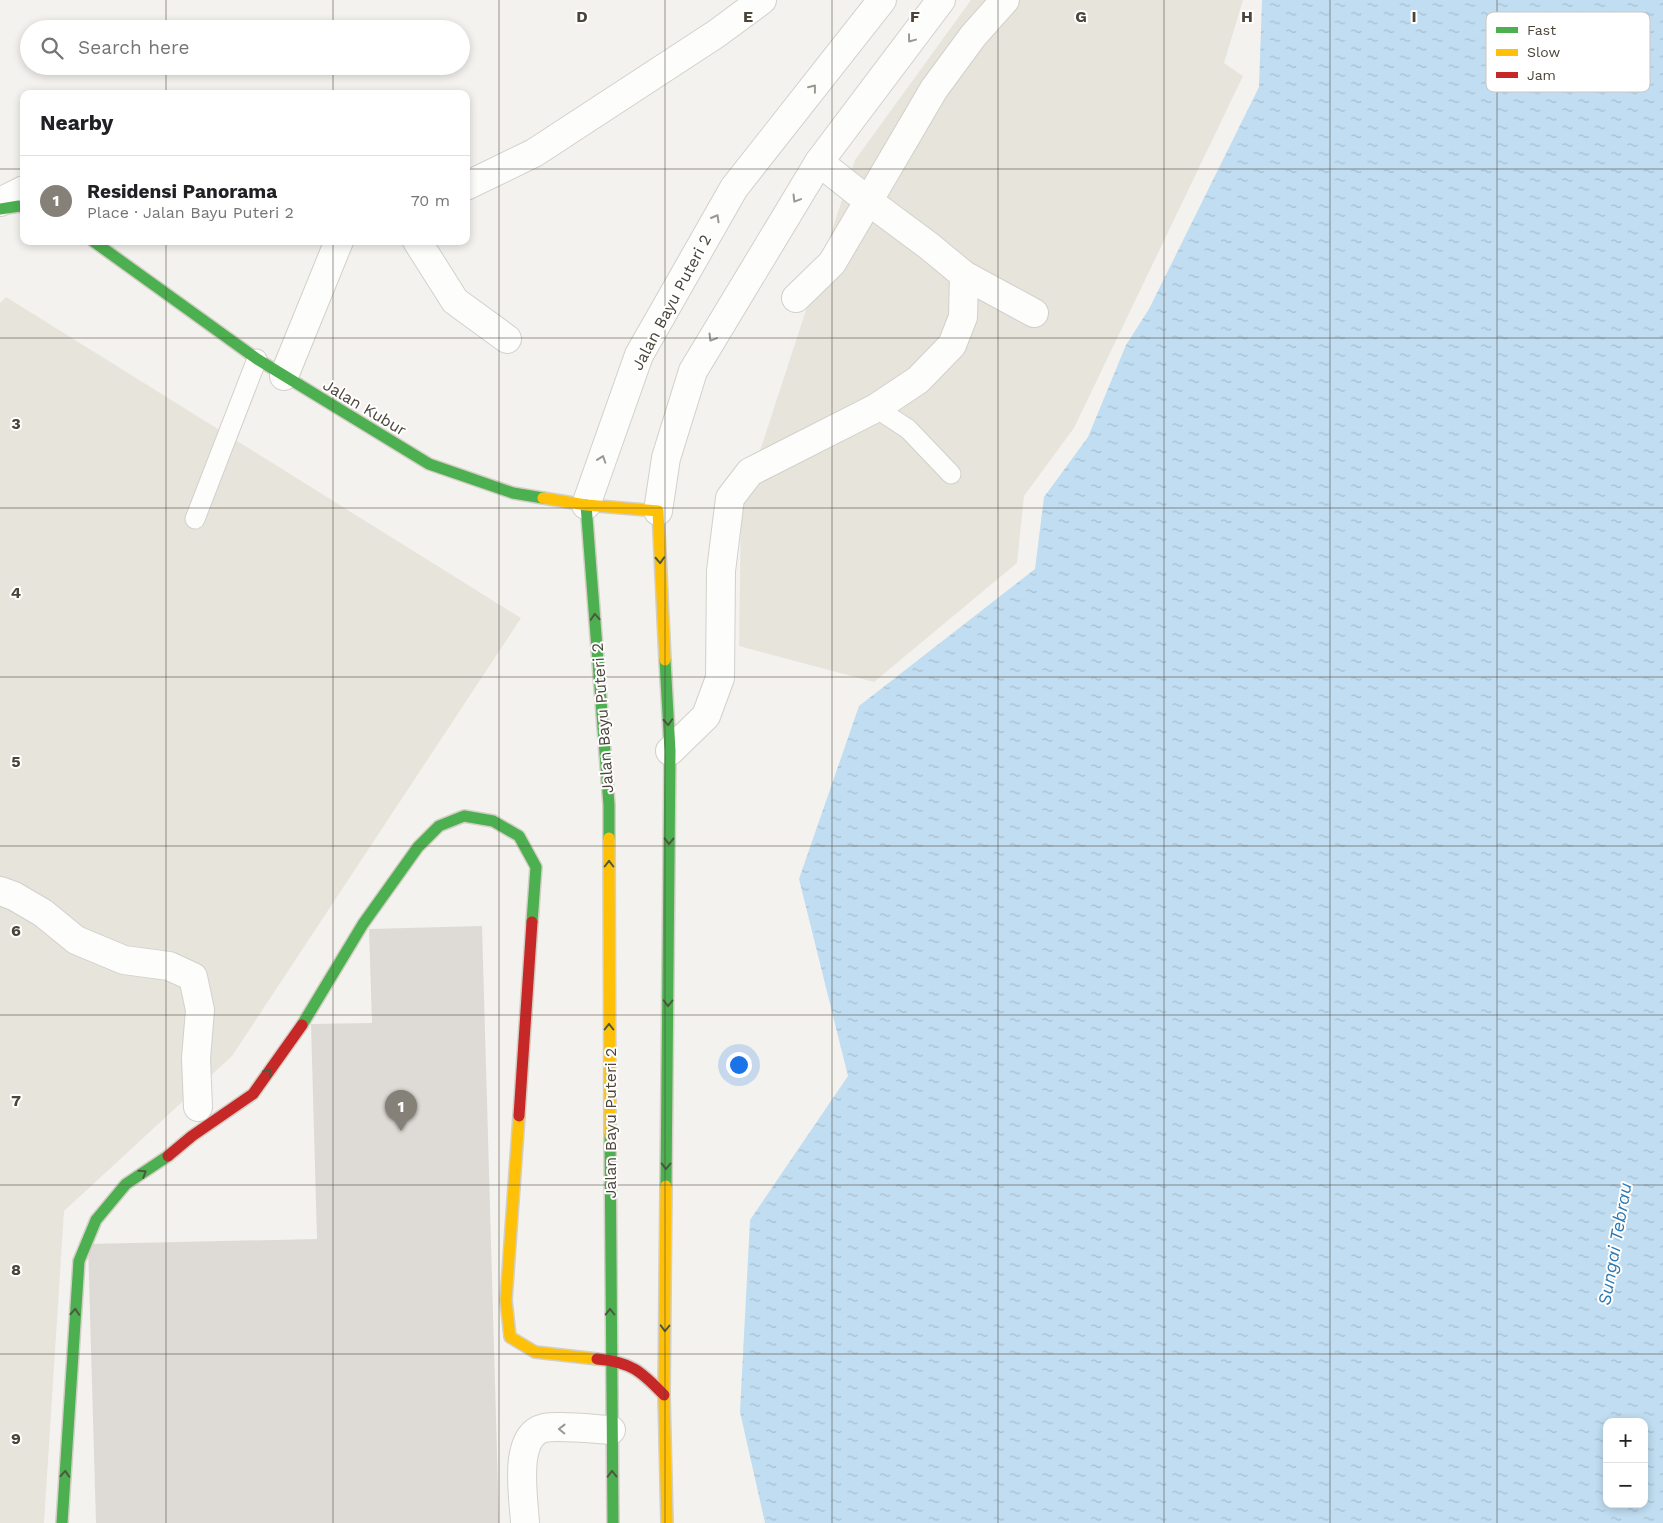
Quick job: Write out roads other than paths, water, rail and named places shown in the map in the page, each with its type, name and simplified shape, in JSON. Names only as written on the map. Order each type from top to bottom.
[{"type":"street","points":[[470,184],[534,153],[716,34],[762,0]]},
{"type":"street","name":"Jalan Bayu Puteri 2","points":[[613,1523],[610,1360],[609,805],[586,505],[639,355],[734,188],[882,0]]},
{"type":"street","points":[[667,1523],[664,1395],[670,751],[658,511],[666,458],[693,371],[819,162],[941,0]]},
{"type":"street","points":[[796,298],[832,262],[866,200],[934,89],[973,36],[1005,0]]},
{"type":"street","points":[[819,162],[866,200],[929,246],[964,276],[1034,313]]},
{"type":"street","points":[[0,202],[20,192]]},
{"type":"street","points":[[0,209],[20,207]]},
{"type":"street","name":"Jalan Kubur","points":[[99,245],[256,359],[428,464],[513,493],[586,505],[658,511]]},
{"type":"street","points":[[284,376],[338,245]]},
{"type":"street","points":[[420,245],[455,301],[507,339]]},
{"type":"street","points":[[670,751],[706,716],[720,678],[721,570],[730,498],[750,472],[876,408],[918,380],[952,345],[963,317],[964,276]]},
{"type":"street","points":[[62,1523],[79,1261],[96,1220],[126,1184],[168,1157],[192,1136],[253,1094],[314,1009],[363,924],[418,847],[439,826],[464,816],[493,821],[519,836],[536,867],[506,1300],[510,1337],[535,1352],[610,1360],[641,1371],[664,1395]]},
{"type":"street","points":[[0,891],[14,896],[43,913],[76,940],[124,960],[169,966],[193,976],[200,1010],[196,1058],[198,1107]]},
{"type":"street","points":[[525,1523],[522,1451],[532,1434],[545,1428],[611,1430]]},
{"type":"lane","points":[[196,519],[256,359]]},
{"type":"lane","points":[[876,408],[908,429],[951,474]]},
{"type":"water","name":"Sungai Tebrau","points":[[1262,0],[1663,0],[1663,1523],[765,1523],[740,1412],[750,1220],[848,1076],[799,879],[859,706],[1035,569],[1044,497],[1088,437],[1126,345],[1149,309],[1259,87]]},
{"type":"place","name":"Residensi Panorama","points":[[401,1131]]}]
